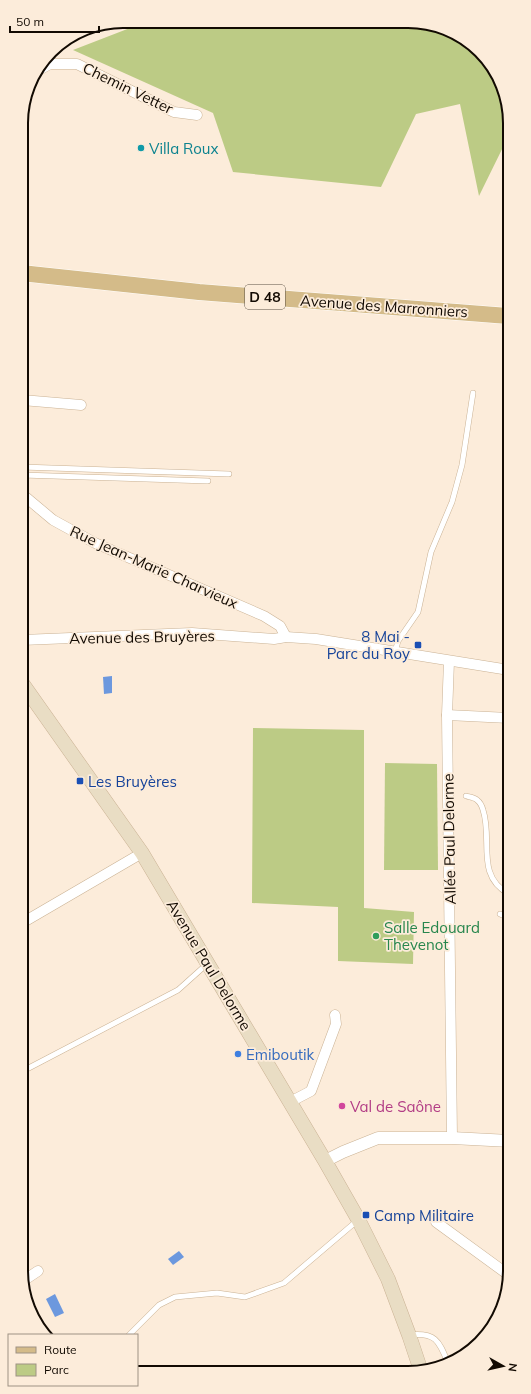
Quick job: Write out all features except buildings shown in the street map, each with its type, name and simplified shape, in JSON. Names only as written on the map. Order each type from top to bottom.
[{"type":"main road","name":"Avenue des Marronniers","points":[[28,274],[199,292],[503,316]]},
{"type":"main road","name":"Avenue Paul Delorme","points":[[28,696],[142,853],[325,1161],[358,1219],[388,1280],[409,1335],[418,1365]]},
{"type":"street","name":"Chemin Vetter","points":[[48,65],[77,64],[174,112],[197,115]]},
{"type":"street","points":[[28,401],[81,405]]},
{"type":"street","name":"Rue Jean-Marie Charvieux","points":[[28,499],[53,520],[95,543],[264,616],[280,626],[286,637]]},
{"type":"street","name":"Avenue des Bruyères","points":[[28,640],[192,633],[274,639],[286,637],[316,639],[503,669]]},
{"type":"street","name":"Allée Paul Delorme","points":[[449,660],[447,715],[452,1138]]},
{"type":"street","points":[[447,715],[503,718]]},
{"type":"street","points":[[28,920],[142,853]]},
{"type":"street","points":[[290,1102],[311,1091],[336,1024],[335,1015]]},
{"type":"street","points":[[325,1161],[378,1138],[452,1138],[503,1141]]},
{"type":"street","points":[[436,1222],[503,1271]]},
{"type":"street","points":[[28,1278],[38,1271]]},
{"type":"lane","points":[[395,652],[398,641],[418,612],[431,552],[452,502],[462,465],[473,393]]},
{"type":"lane","points":[[28,467],[229,474]]},
{"type":"lane","points":[[28,475],[208,482]]},
{"type":"lane","points":[[466,796],[476,798],[481,804],[485,816],[487,867],[493,880],[503,891]]},
{"type":"lane","points":[[28,1068],[178,990],[207,963]]},
{"type":"lane","points":[[130,1334],[159,1305],[175,1298],[217,1293],[245,1297],[284,1283],[358,1219]]},
{"type":"lane","points":[[409,1335],[420,1334],[431,1336],[441,1347],[446,1358]]},
{"type":"green space","points":[[130,28],[414,28],[427,30],[439,33],[461,44],[479,60],[487,70],[498,92],[501,104],[503,147],[479,196],[460,104],[416,114],[381,187],[233,172],[213,113],[73,50]]},
{"type":"green space","points":[[253,728],[364,730],[364,908],[414,912],[413,964],[338,961],[338,907],[252,903]]},
{"type":"green space","points":[[385,763],[437,764],[438,870],[384,870]]},
{"type":"water","points":[[112,676],[112,693],[104,694],[103,677]]},
{"type":"water","points":[[179,1251],[184,1257],[173,1265],[168,1259]]},
{"type":"water","points":[[55,1294],[64,1313],[55,1317],[46,1299]]},
{"type":"place","name":"Villa Roux","points":[[141,148]]},
{"type":"place","name":"8 Mai - Parc du Roy","points":[[418,645]]},
{"type":"place","name":"Les Bruyères","points":[[80,781]]},
{"type":"place","name":"Salle Edouard Thevenot","points":[[376,936]]},
{"type":"place","name":"Emiboutik","points":[[238,1054]]},
{"type":"place","name":"Val de Saône","points":[[342,1106]]},
{"type":"place","name":"Camp Militaire","points":[[366,1215]]}]
